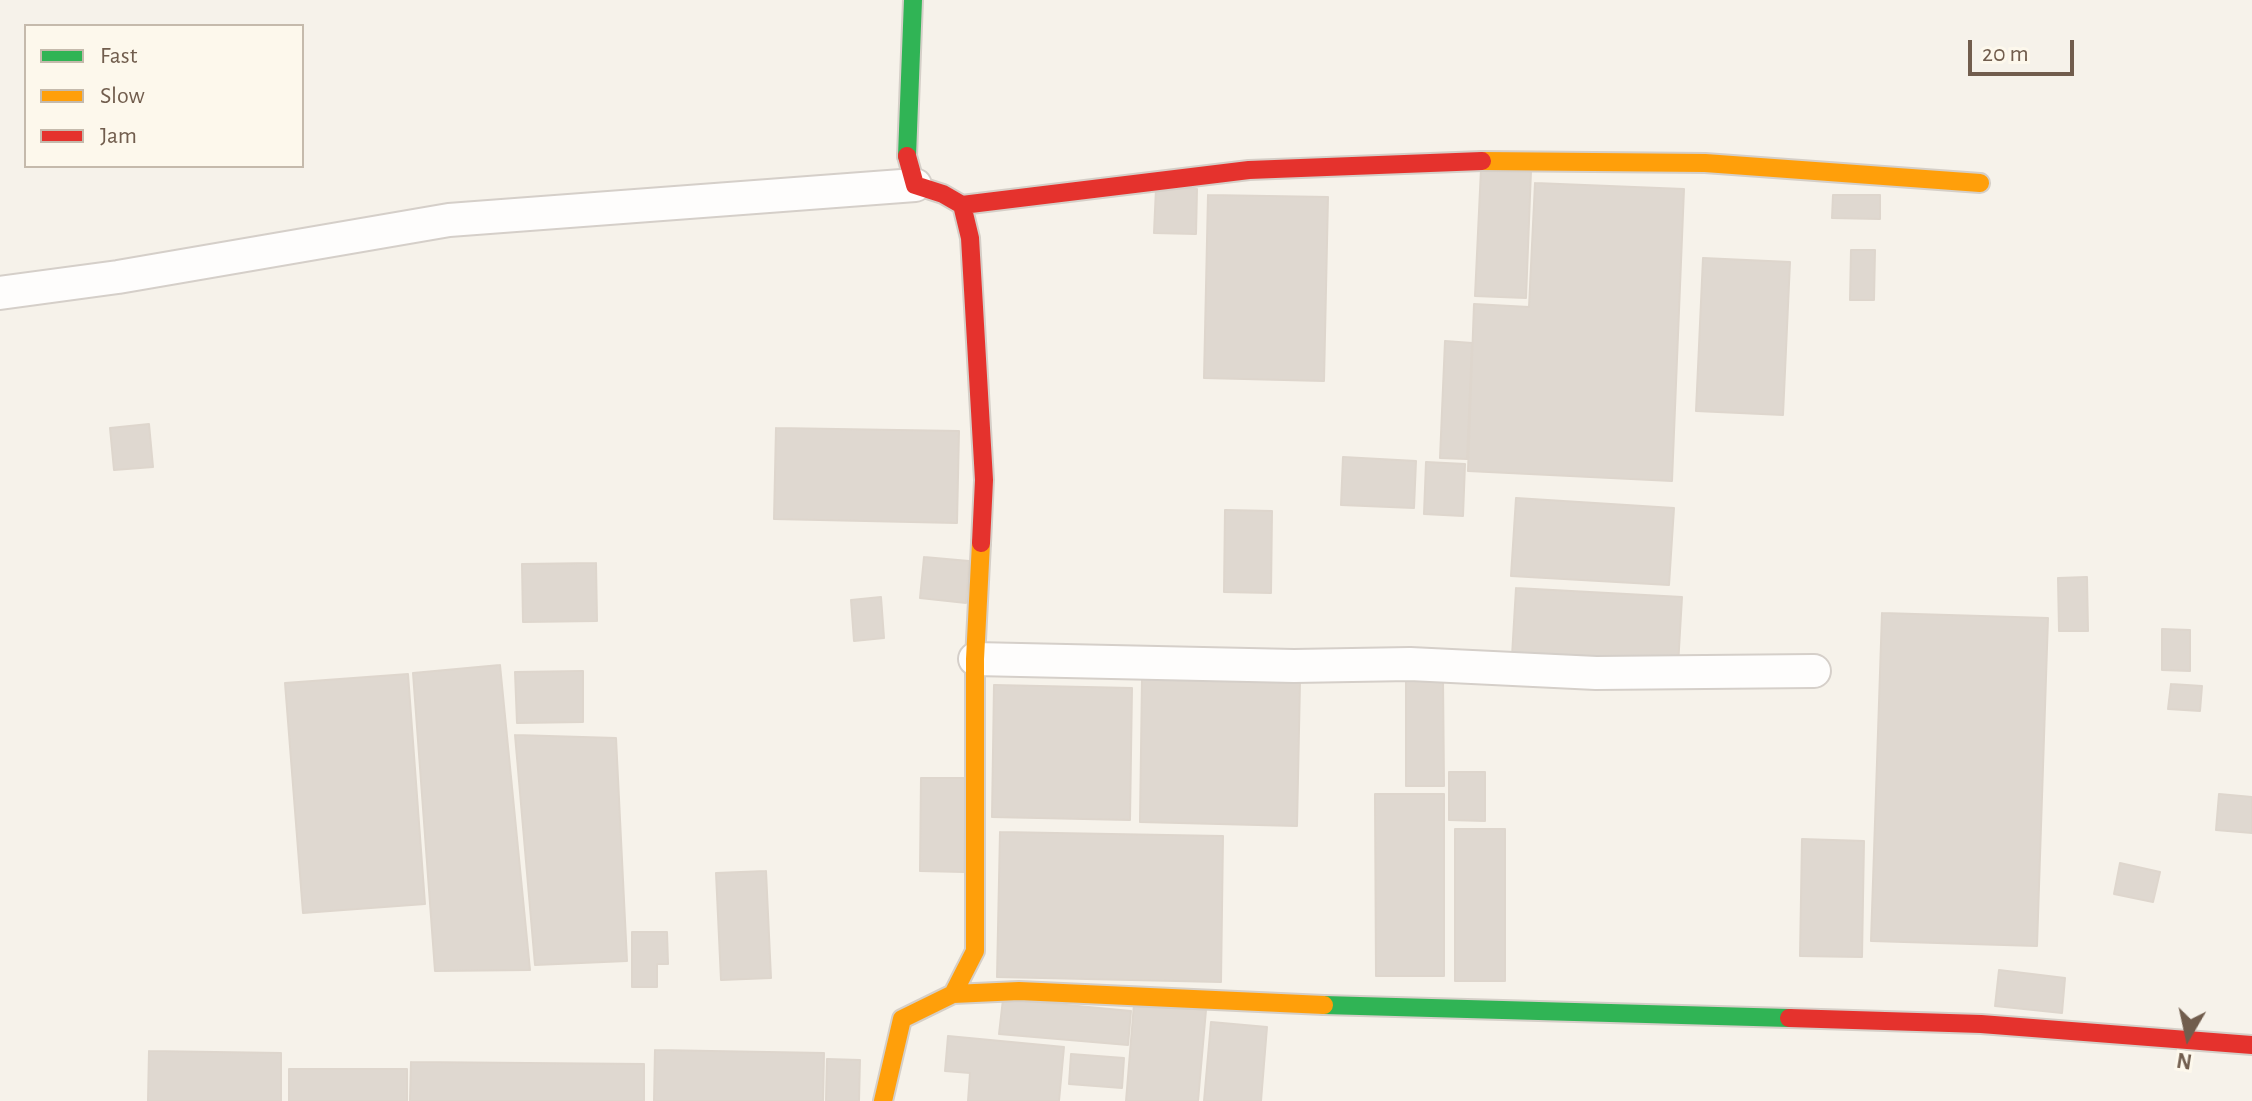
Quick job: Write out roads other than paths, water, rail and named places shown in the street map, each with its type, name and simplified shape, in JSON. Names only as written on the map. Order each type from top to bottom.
[{"type":"street","points":[[913,0],[906,152],[915,185]]},
{"type":"street","points":[[0,293],[118,277],[449,220],[915,185],[943,194],[962,205],[1249,170],[1493,161],[1705,163],[1980,183]]},
{"type":"street","points":[[953,994],[975,951],[975,659],[984,480],[970,238],[962,205]]},
{"type":"street","points":[[975,659],[1216,666],[1410,664],[1596,673],[1814,671]]},
{"type":"street","points":[[883,1101],[902,1019],[953,994],[1019,991],[1306,1004],[1981,1024],[2252,1045]]}]
